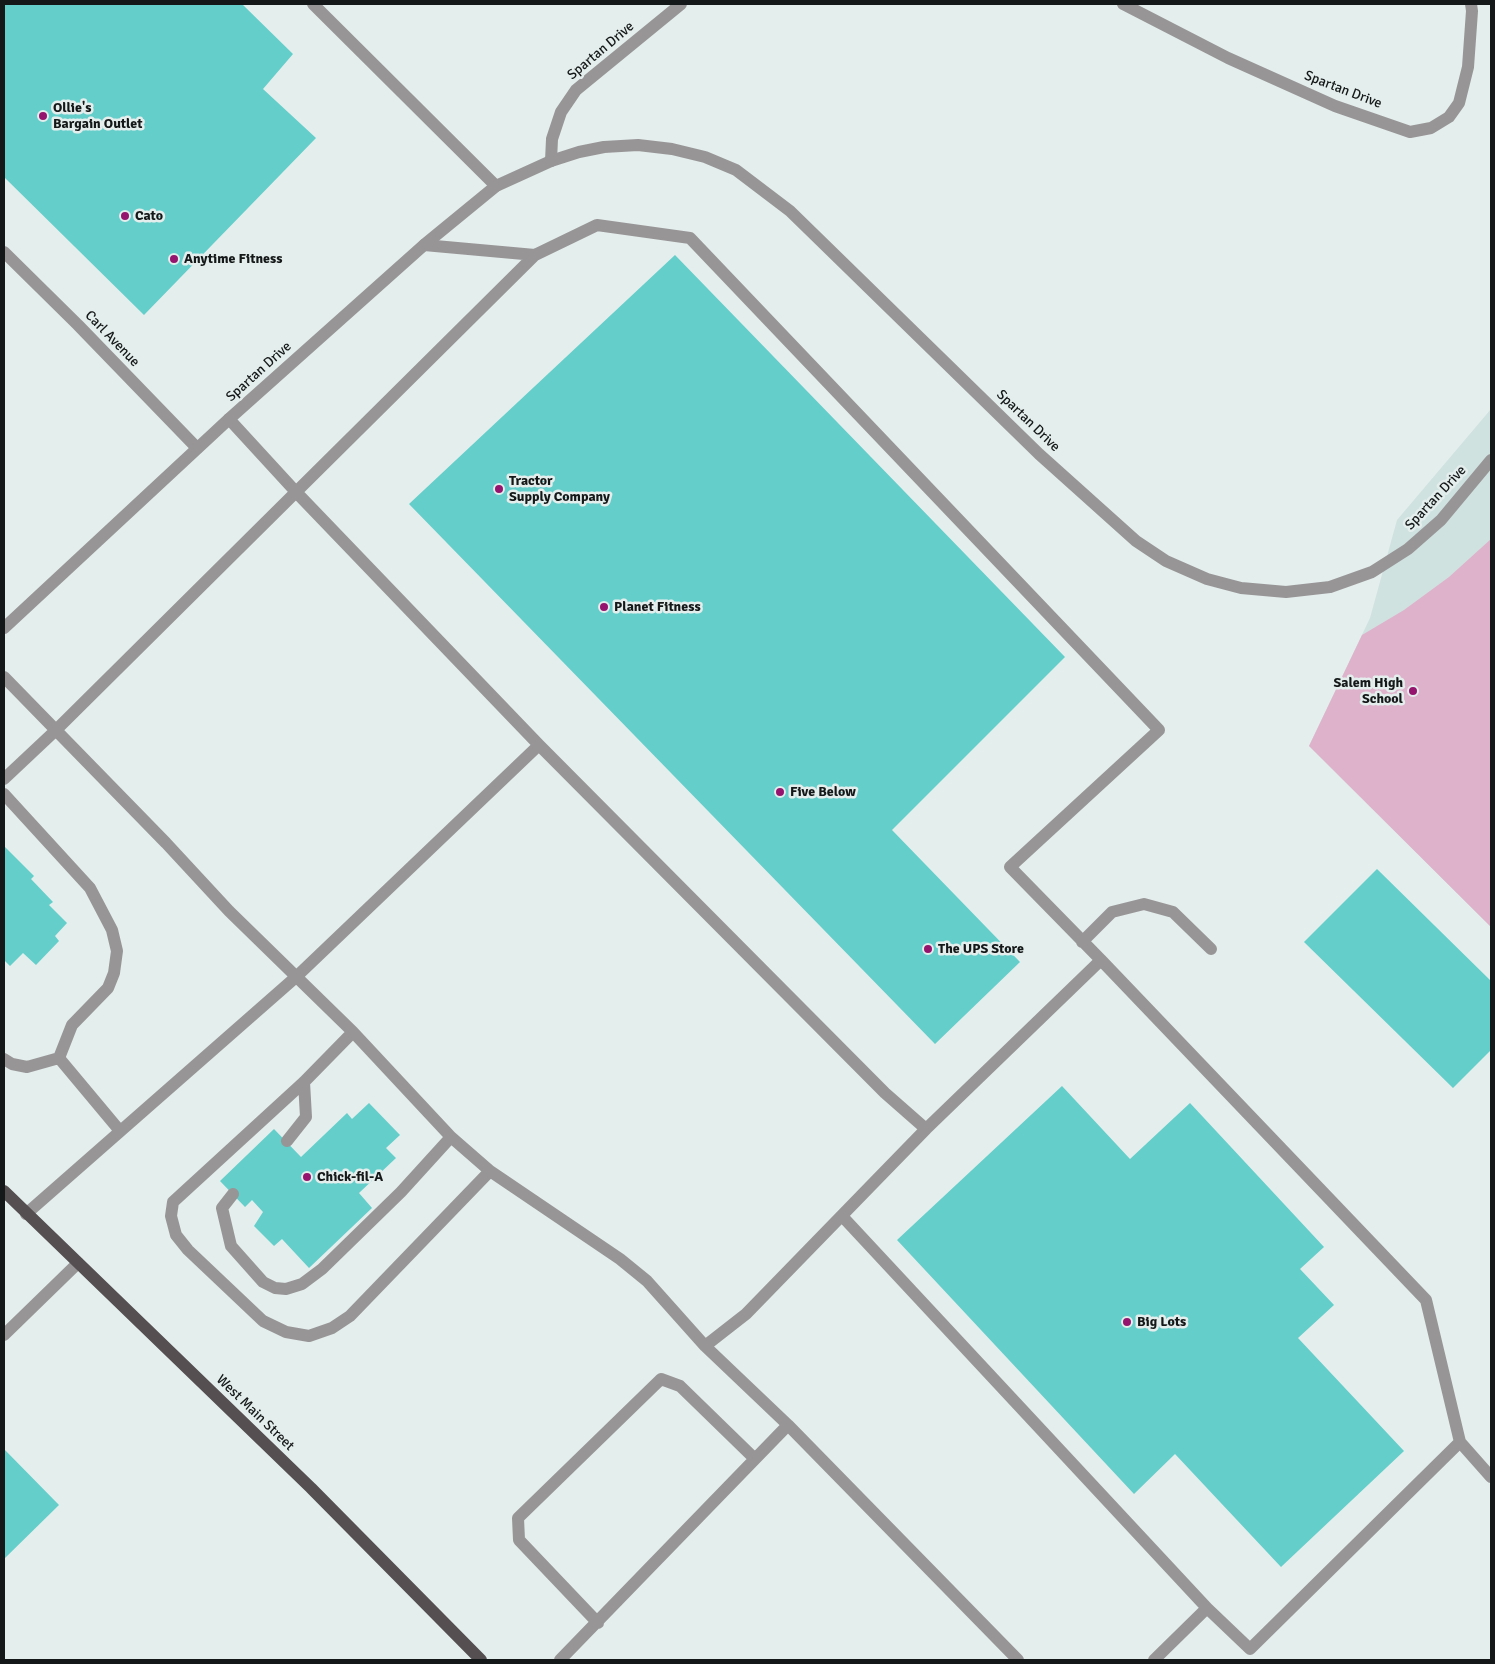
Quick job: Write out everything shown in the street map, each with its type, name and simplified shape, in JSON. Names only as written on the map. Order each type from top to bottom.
[{"type":"main road","name":"West Main Street","points":[[4,1191],[311,1488],[481,1660]]},
{"type":"street","points":[[314,4],[496,186]]},
{"type":"street","name":"Spartan Drive","points":[[551,161],[552,139],[561,112],[576,90],[681,4]]},
{"type":"street","name":"Spartan Drive","points":[[1123,4],[1228,58],[1335,106],[1410,132],[1431,128],[1449,117],[1458,103],[1468,66],[1471,4]]},
{"type":"street","name":"Spartan Drive","points":[[4,628],[229,418],[424,245],[496,186],[551,161],[579,152],[604,147],[638,145],[672,149],[705,157],[736,170],[790,211],[1039,454],[1136,541],[1166,561],[1206,579],[1241,588],[1286,592],[1330,587],[1372,572],[1408,549],[1441,520],[1491,460]]},
{"type":"street","points":[[4,779],[55,732],[535,255],[597,225],[690,238],[1159,730],[1010,867],[1426,1300],[1460,1442],[1491,1477]]},
{"type":"street","points":[[424,245],[535,255]]},
{"type":"street","name":"Carl Avenue","points":[[4,252],[78,325],[197,448]]},
{"type":"street","points":[[229,418],[296,492],[539,745],[886,1093],[926,1130]]},
{"type":"street","points":[[4,678],[229,910],[353,1032],[451,1138],[490,1171],[620,1259],[647,1281],[706,1346],[788,1425],[1018,1660]]},
{"type":"street","points":[[26,1214],[296,977],[539,745]]},
{"type":"street","points":[[4,794],[90,888],[112,930],[117,952],[114,973],[108,988],[72,1025],[59,1058]]},
{"type":"street","points":[[1082,942],[1112,912],[1144,904],[1174,912],[1211,949]]},
{"type":"street","points":[[706,1346],[746,1314],[926,1130],[1101,960]]},
{"type":"street","points":[[353,1032],[304,1082],[173,1202],[172,1216],[176,1235],[188,1250],[263,1320],[286,1332],[309,1336],[332,1328],[350,1316],[490,1171]]},
{"type":"street","points":[[59,1058],[120,1131]]},
{"type":"street","points":[[4,1059],[12,1064],[27,1067],[59,1058]]},
{"type":"street","points":[[287,1141],[306,1117],[304,1082]]},
{"type":"street","points":[[233,1194],[222,1208],[231,1246],[263,1282],[275,1288],[286,1289],[302,1284],[322,1269],[401,1192],[451,1138]]},
{"type":"street","points":[[842,1216],[1207,1608],[1250,1649],[1460,1442]]},
{"type":"street","points":[[4,1335],[78,1263]]},
{"type":"street","points":[[598,1624],[518,1540],[518,1518],[640,1398],[661,1380],[680,1386],[755,1459]]},
{"type":"street","points":[[560,1660],[598,1624],[788,1425]]},
{"type":"street","points":[[1154,1660],[1207,1608]]},
{"type":"shaded area","name":"Salem High School","points":[[1491,409],[1491,927],[1309,746],[1370,618],[1397,520]]},
{"type":"shaded area","name":"Salem High School","points":[[1491,539],[1491,927],[1309,746],[1362,635],[1404,610],[1449,577]]},
{"type":"building","points":[[4,4],[242,4],[293,54],[263,89],[316,138],[144,315],[4,177]]},
{"type":"building","points":[[675,255],[1065,657],[892,830],[1020,962],[935,1044],[409,504]]},
{"type":"building","points":[[4,846],[34,876],[31,879],[53,902],[49,905],[67,923],[55,936],[59,941],[36,965],[23,953],[10,966],[4,960]]},
{"type":"building","points":[[1377,869],[1491,981],[1491,1050],[1453,1088],[1304,942]]},
{"type":"building","points":[[1062,1086],[1130,1159],[1190,1103],[1324,1247],[1300,1269],[1334,1305],[1298,1338],[1404,1451],[1281,1567],[1175,1454],[1134,1494],[897,1240]]},
{"type":"building","points":[[369,1103],[400,1135],[386,1148],[396,1158],[359,1193],[372,1208],[309,1268],[282,1239],[274,1246],[254,1226],[263,1212],[252,1200],[245,1207],[220,1181],[274,1129],[301,1157],[347,1113],[352,1119]]},
{"type":"building","points":[[4,1449],[59,1505],[4,1559]]},
{"type":"place","name":"Ollie's Bargain Outlet","points":[[43,116]]},
{"type":"place","name":"Cato","points":[[125,216]]},
{"type":"place","name":"Anytime Fitness","points":[[174,259]]},
{"type":"place","name":"Tractor Supply Company","points":[[499,489]]},
{"type":"place","name":"Planet Fitness","points":[[604,607]]},
{"type":"place","name":"Salem High School","points":[[1413,691]]},
{"type":"place","name":"Five Below","points":[[780,792]]},
{"type":"place","name":"The UPS Store","points":[[928,949]]},
{"type":"place","name":"Chick-fil-A","points":[[307,1177]]},
{"type":"place","name":"Big Lots","points":[[1127,1322]]}]
